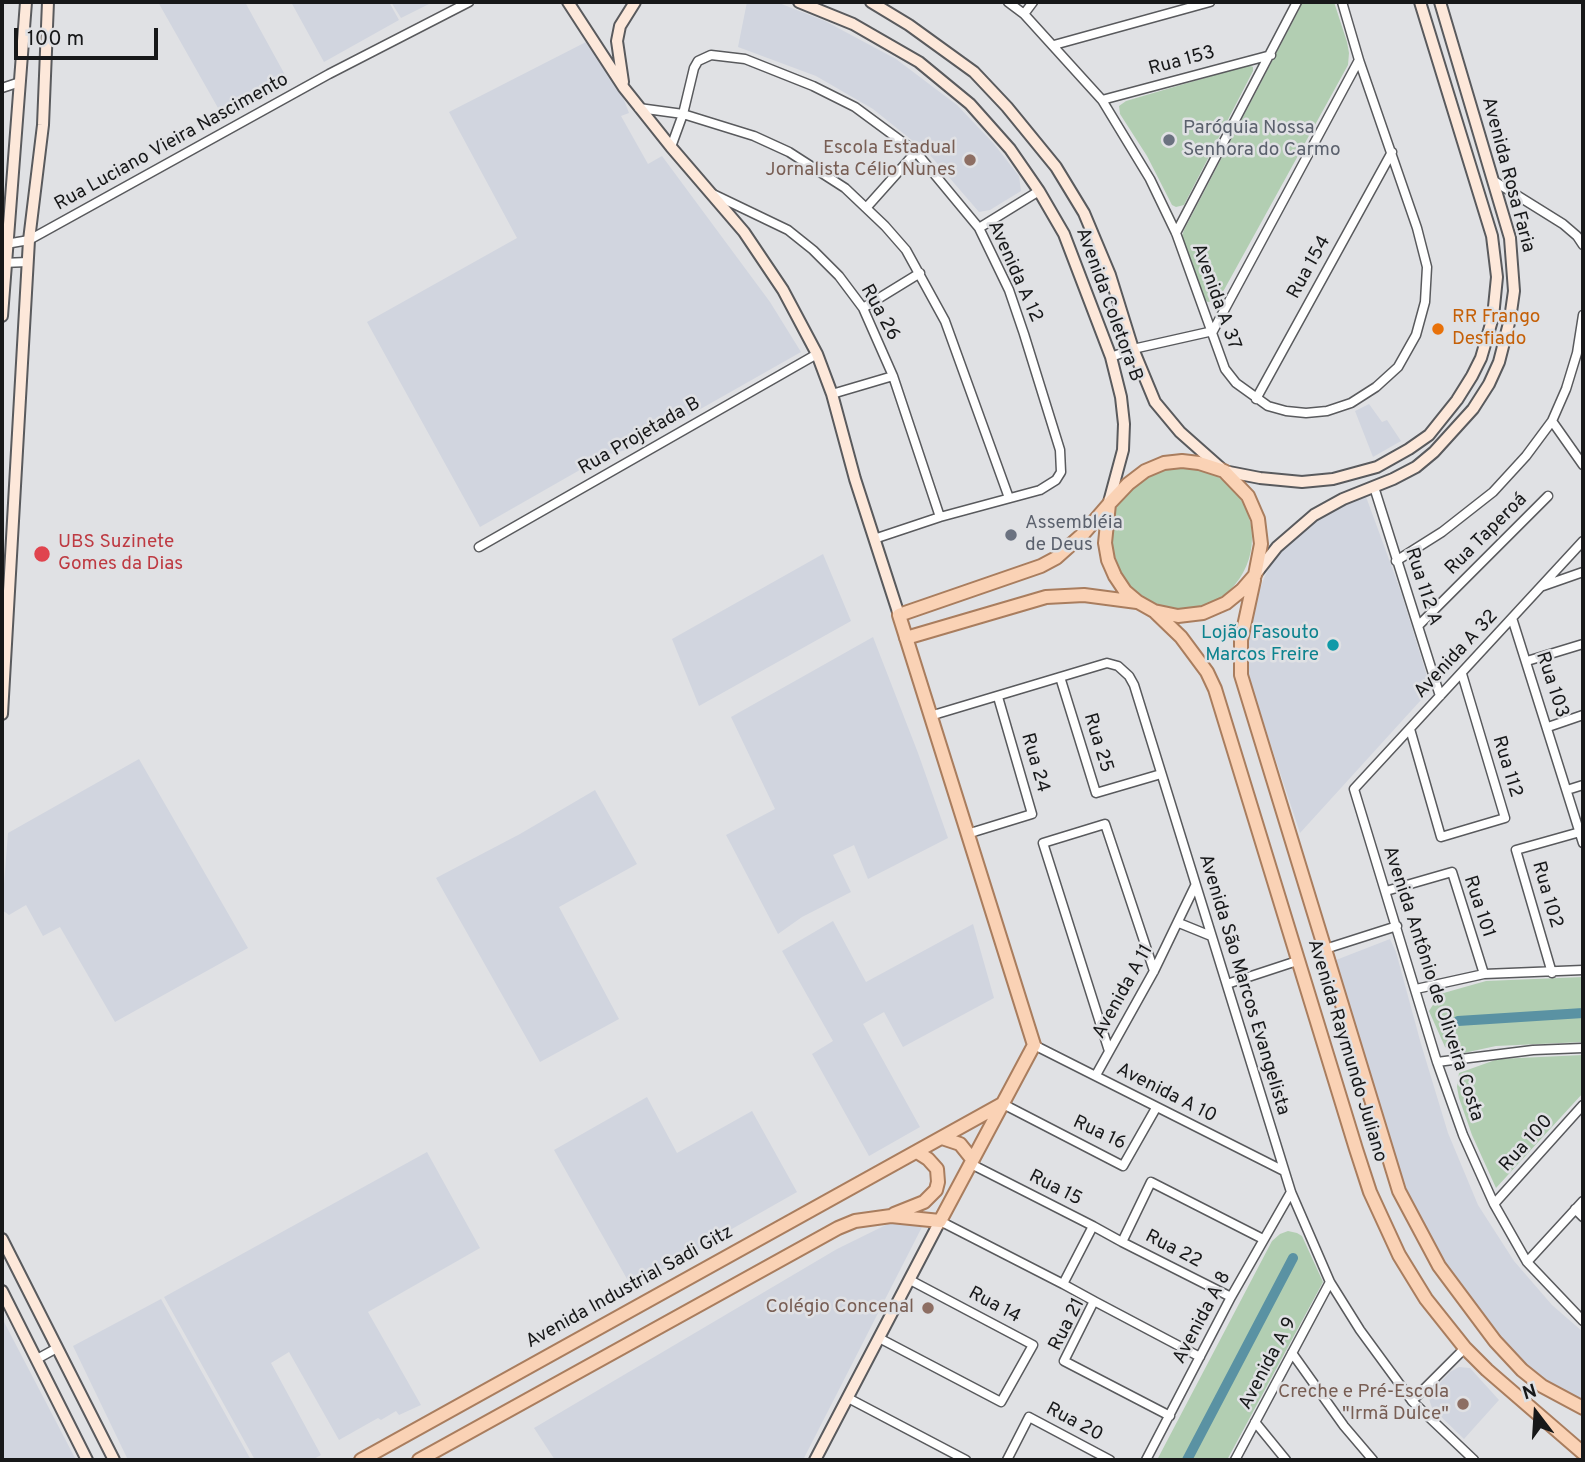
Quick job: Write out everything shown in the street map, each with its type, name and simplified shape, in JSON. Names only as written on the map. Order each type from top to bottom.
[{"type":"main road","points":[[1164,463],[1199,463],[1224,471],[1248,496],[1258,519],[1261,544],[1255,575],[1226,603],[1203,613],[1178,616],[1154,611],[1138,602],[1125,591],[1108,560],[1105,543],[1109,503],[1144,471],[1164,463]]},
{"type":"main road","name":"Avenida Coletora B","points":[[899,615],[1041,566],[1056,558],[1079,538],[1109,503]]},
{"type":"main road","name":"Avenida Raymundo Juliano","points":[[1255,575],[1241,639],[1241,675],[1399,1191],[1439,1266],[1495,1341],[1522,1370],[1542,1386],[1583,1408]]},
{"type":"main road","points":[[906,638],[1046,597],[1084,595],[1138,602]]},
{"type":"main road","name":"Avenida Raymundo Juliano","points":[[1154,611],[1192,652],[1216,690],[1370,1192],[1399,1255],[1426,1299],[1465,1348],[1583,1454]]},
{"type":"main road","points":[[891,1216],[940,1221],[1034,1045],[899,615]]},
{"type":"main road","name":"Avenida Industrial Sadi Gitz","points":[[361,1460],[1003,1104]]},
{"type":"main road","points":[[942,1138],[960,1144],[972,1161]]},
{"type":"main road","points":[[419,1460],[838,1228],[891,1216],[924,1202],[936,1191],[937,1169],[918,1152]]},
{"type":"street","points":[[2,316],[3,263],[26,2]]},
{"type":"street","points":[[2,714],[6,534],[25,347],[29,240],[43,125],[48,2]]},
{"type":"street","name":"Rua Luciano Vieira Nascimento","points":[[6,244],[29,240],[329,74],[469,2]]},
{"type":"street","points":[[568,2],[639,108],[744,232],[769,266],[817,354],[832,394],[899,615]]},
{"type":"street","points":[[624,88],[617,41],[621,26],[635,2]]},
{"type":"street","name":"Avenida Coletora B","points":[[799,2],[853,24],[919,62],[970,104],[1010,149],[1039,191],[1064,234],[1111,357],[1121,397],[1124,450],[1109,503]]},
{"type":"street","name":"Avenida Coletora B","points":[[871,2],[909,24],[974,72],[1007,107],[1056,167],[1084,213],[1110,275],[1133,349],[1156,402],[1180,432],[1224,471]]},
{"type":"street","name":"Avenida A 37","points":[[1008,2],[1024,14],[1054,45],[1102,100],[1150,179],[1176,233],[1225,369],[1236,383],[1256,399],[1286,411],[1306,413],[1327,411],[1351,403],[1376,387],[1398,366],[1416,335],[1425,302],[1427,267],[1418,228],[1359,60],[1342,2]]},
{"type":"street","points":[[1024,14],[1033,2]]},
{"type":"street","points":[[1054,45],[1210,2]]},
{"type":"street","points":[[1176,233],[1297,2]]},
{"type":"street","name":"Avenida Rosa Faria","points":[[1224,471],[1302,482],[1333,479],[1377,467],[1429,435],[1472,376],[1493,317],[1497,277],[1492,236],[1420,2]]},
{"type":"street","name":"Avenida Rosa Faria","points":[[1255,575],[1277,547],[1314,514],[1416,467],[1434,452],[1473,409],[1499,362],[1514,291],[1510,239],[1440,2]]},
{"type":"street","name":"Avenida A 12","points":[[671,147],[698,61],[711,55],[745,59],[791,76],[845,102],[916,152],[979,228],[1009,290],[1024,334],[1062,463],[1061,472],[1056,481],[1040,490],[940,517],[874,539]]},
{"type":"street","name":"Rua 153","points":[[1102,100],[1270,55]]},
{"type":"street","points":[[1111,357],[1133,349],[1213,331],[1359,60]]},
{"type":"street","points":[[2,88],[20,82]]},
{"type":"street","points":[[639,108],[683,114],[754,135],[789,152],[845,188],[906,250],[945,321],[1009,498]]},
{"type":"street","points":[[1457,121],[1474,115]]},
{"type":"street","points":[[866,208],[916,152]]},
{"type":"street","name":"Rua 154","points":[[1256,399],[1392,152]]},
{"type":"street","points":[[1494,181],[1563,223],[1583,245]]},
{"type":"street","name":"Rua 26","points":[[708,191],[788,230],[839,276],[863,309],[893,376],[940,517]]},
{"type":"street","points":[[979,228],[1039,191]]},
{"type":"street","points":[[3,263],[28,262]]},
{"type":"street","points":[[863,309],[920,273]]},
{"type":"street","points":[[1396,561],[1442,532],[1493,492],[1526,456],[1552,421],[1570,377],[1583,315]]},
{"type":"street","name":"Rua Projetada B","points":[[479,547],[817,354]]},
{"type":"street","points":[[832,394],[893,376]]},
{"type":"street","points":[[1552,421],[1583,465]]},
{"type":"street","name":"Rua 112 A","points":[[1374,487],[1440,696]]},
{"type":"street","name":"Rua Taperoá","points":[[1418,626],[1548,496]]},
{"type":"street","name":"Avenida A 32","points":[[1354,789],[1583,541]]},
{"type":"street","points":[[1540,587],[1583,572]]},
{"type":"street","name":"Rua 103","points":[[1513,618],[1583,843]]},
{"type":"street","points":[[1527,661],[1583,644]]},
{"type":"street","name":"Avenida São Marcos Evangelista","points":[[930,716],[1110,663],[1129,676],[1135,685],[1284,1171],[1330,1282],[1360,1330],[1412,1401],[1474,1460]]},
{"type":"street","name":"Rua 112","points":[[1410,729],[1441,837],[1506,818],[1462,674]]},
{"type":"street","name":"Rua 25","points":[[1060,677],[1096,793],[1161,774]]},
{"type":"street","name":"Rua 24","points":[[967,834],[1032,814],[998,697]]},
{"type":"street","points":[[1548,727],[1583,715]]},
{"type":"street","points":[[1567,790],[1583,785]]},
{"type":"street","name":"Avenida Antônio de Oliveira Costa","points":[[1354,789],[1437,1062],[1463,1135],[1494,1204],[1527,1262],[1583,1321]]},
{"type":"street","points":[[1109,1051],[1043,843],[1105,824],[1154,971]]},
{"type":"street","name":"Rua 102","points":[[1552,973],[1516,850],[1580,832]]},
{"type":"street","name":"Rua 101","points":[[1386,891],[1452,872],[1484,974]]},
{"type":"street","name":"Avenida A 11","points":[[1096,1075],[1154,971],[1195,886]]},
{"type":"street","points":[[1179,923],[1211,936]]},
{"type":"street","points":[[1325,949],[1397,926]]},
{"type":"street","points":[[1227,984],[1297,961]]},
{"type":"street","points":[[1416,989],[1484,974],[1583,970]]},
{"type":"street","name":"Avenida A 10","points":[[1034,1045],[1284,1171]]},
{"type":"street","points":[[1437,1062],[1533,1050],[1583,1048]]},
{"type":"street","name":"Rua 16","points":[[1003,1104],[1123,1167],[1156,1108]]},
{"type":"street","name":"Rua 100","points":[[1494,1204],[1583,1105]]},
{"type":"street","name":"Rua 15","points":[[972,1161],[1094,1226],[1063,1284]]},
{"type":"street","name":"Rua 22","points":[[1231,1297],[1122,1242],[1151,1182],[1263,1239]]},
{"type":"street","name":"Avenida A 8","points":[[1146,1460],[1231,1297],[1291,1192]]},
{"type":"street","points":[[1527,1262],[1583,1201]]},
{"type":"street","points":[[1575,1209],[1583,1217]]},
{"type":"street","points":[[817,1459],[940,1221],[1094,1301]]},
{"type":"street","points":[[1094,1226],[1122,1242]]},
{"type":"street","points":[[2,1240],[114,1460]]},
{"type":"street","name":"Rua 14","points":[[879,1338],[1001,1402],[1033,1345],[910,1280]]},
{"type":"street","name":"Avenida A 9","points":[[1235,1460],[1330,1282]]},
{"type":"street","points":[[2,1291],[87,1460]]},
{"type":"street","name":"Rua 21","points":[[1170,1416],[1064,1361],[1094,1301],[1200,1357]]},
{"type":"street","points":[[37,1359],[57,1348]]},
{"type":"street","points":[[1412,1401],[1465,1348]]},
{"type":"street","points":[[1292,1353],[1344,1426],[1373,1460]]},
{"type":"street","points":[[848,1398],[966,1460]]},
{"type":"street","name":"Rua 20","points":[[1007,1460],[1029,1417],[1110,1460]]},
{"type":"street","points":[[1255,1422],[1286,1460]]},
{"type":"shaded area","points":[[158,2],[245,2],[290,84],[261,100],[258,96],[222,115]]},
{"type":"shaded area","points":[[291,2],[389,2],[399,20],[324,62]]},
{"type":"shaded area","points":[[391,2],[433,2],[401,18]]},
{"type":"shaded area","points":[[747,2],[779,3],[825,21],[896,59],[957,105],[994,144],[1019,176],[1021,191],[990,210],[979,212],[929,154],[873,109],[816,76],[738,47]]},
{"type":"shaded area","points":[[586,42],[621,92],[629,113],[621,116],[648,164],[662,156],[770,302],[801,352],[630,449],[606,455],[480,527],[367,322],[517,238],[449,112]]},
{"type":"shaded area","points":[[1369,404],[1382,422],[1387,420],[1401,441],[1373,457],[1355,411]]},
{"type":"shaded area","points":[[1365,494],[1401,592],[1431,689],[1300,833],[1251,685],[1246,637],[1252,609],[1278,552],[1315,517]]},
{"type":"shaded area","points":[[823,554],[851,621],[699,706],[672,639]]},
{"type":"shaded area","points":[[873,637],[948,838],[868,879],[854,845],[833,855],[851,892],[802,917],[778,934],[726,835],[775,809],[731,717]]},
{"type":"shaded area","points":[[139,759],[248,948],[115,1022],[60,927],[43,936],[26,905],[9,915],[2,910],[8,833]]},
{"type":"shaded area","points":[[595,790],[637,864],[559,907],[619,1019],[540,1062],[436,878],[520,834]]},
{"type":"shaded area","points":[[833,921],[866,982],[973,924],[994,998],[903,1047],[884,1012],[863,1024],[920,1127],[869,1156],[812,1054],[833,1041],[782,951]]},
{"type":"shaded area","points":[[1390,939],[1448,1133],[1478,1205],[1514,1261],[1552,1305],[1583,1332],[1583,1404],[1542,1381],[1518,1358],[1436,1252],[1404,1189],[1344,1004],[1336,960]]},
{"type":"shaded area","points":[[647,1097],[677,1153],[752,1111],[797,1192],[723,1234],[724,1237],[631,1286],[554,1150]]},
{"type":"shaded area","points":[[427,1152],[480,1248],[368,1312],[421,1405],[399,1415],[396,1411],[381,1420],[378,1418],[339,1440],[289,1352],[271,1363],[321,1455],[312,1460],[255,1460],[164,1297]]},
{"type":"shaded area","points":[[896,1220],[923,1225],[803,1460],[555,1460],[534,1428],[837,1249]]},
{"type":"shaded area","points":[[161,1299],[251,1460],[128,1460],[73,1346]]},
{"type":"shaded area","points":[[2,1318],[76,1460],[2,1460]]},
{"type":"shaded area","name":"Creche e Pré-Escola \"Irmã Dulce\"","points":[[1459,1367],[1470,1368],[1499,1400],[1464,1439],[1432,1408],[1428,1396],[1450,1372]]},
{"type":"green space","points":[[1303,2],[1334,2],[1347,42],[1348,65],[1219,299],[1208,302],[1200,292],[1182,236]]},
{"type":"green space","points":[[1249,65],[1253,67],[1253,71],[1184,205],[1172,205],[1147,156],[1120,114],[1119,106],[1126,101]]},
{"type":"green space","points":[[1180,466],[1207,472],[1231,487],[1246,511],[1252,538],[1246,565],[1231,589],[1207,604],[1180,610],[1153,604],[1129,589],[1114,565],[1108,538],[1114,511],[1129,487],[1153,472]]},
{"type":"green space","points":[[1583,977],[1583,1042],[1496,1046],[1459,1054],[1445,1047],[1429,1011],[1440,994],[1486,981]]},
{"type":"green space","points":[[1583,1055],[1583,1093],[1496,1188],[1459,1098],[1459,1073],[1498,1059]]},
{"type":"green space","points":[[1288,1231],[1302,1236],[1323,1282],[1227,1460],[1157,1460],[1272,1241]]},
{"type":"waterway","points":[[1458,1021],[1583,1013]]},
{"type":"waterway","points":[[1187,1460],[1293,1258]]},
{"type":"place","name":"Paróquia Nossa Senhora do Carmo","points":[[1169,140]]},
{"type":"place","name":"Escola Estadual Jornalista Célio Nunes","points":[[970,160]]},
{"type":"place","name":"RR Frango Desfiado","points":[[1438,329]]},
{"type":"place","name":"Assembléia de Deus","points":[[1011,535]]},
{"type":"place","name":"UBS Suzinete Gomes da Dias","points":[[42,554]]},
{"type":"place","name":"Lojão Fasouto Marcos Freire","points":[[1333,645]]},
{"type":"place","name":"Colégio Concenal","points":[[928,1308]]},
{"type":"place","name":"Creche e Pré-Escola \"Irmã Dulce\"","points":[[1463,1404]]}]
